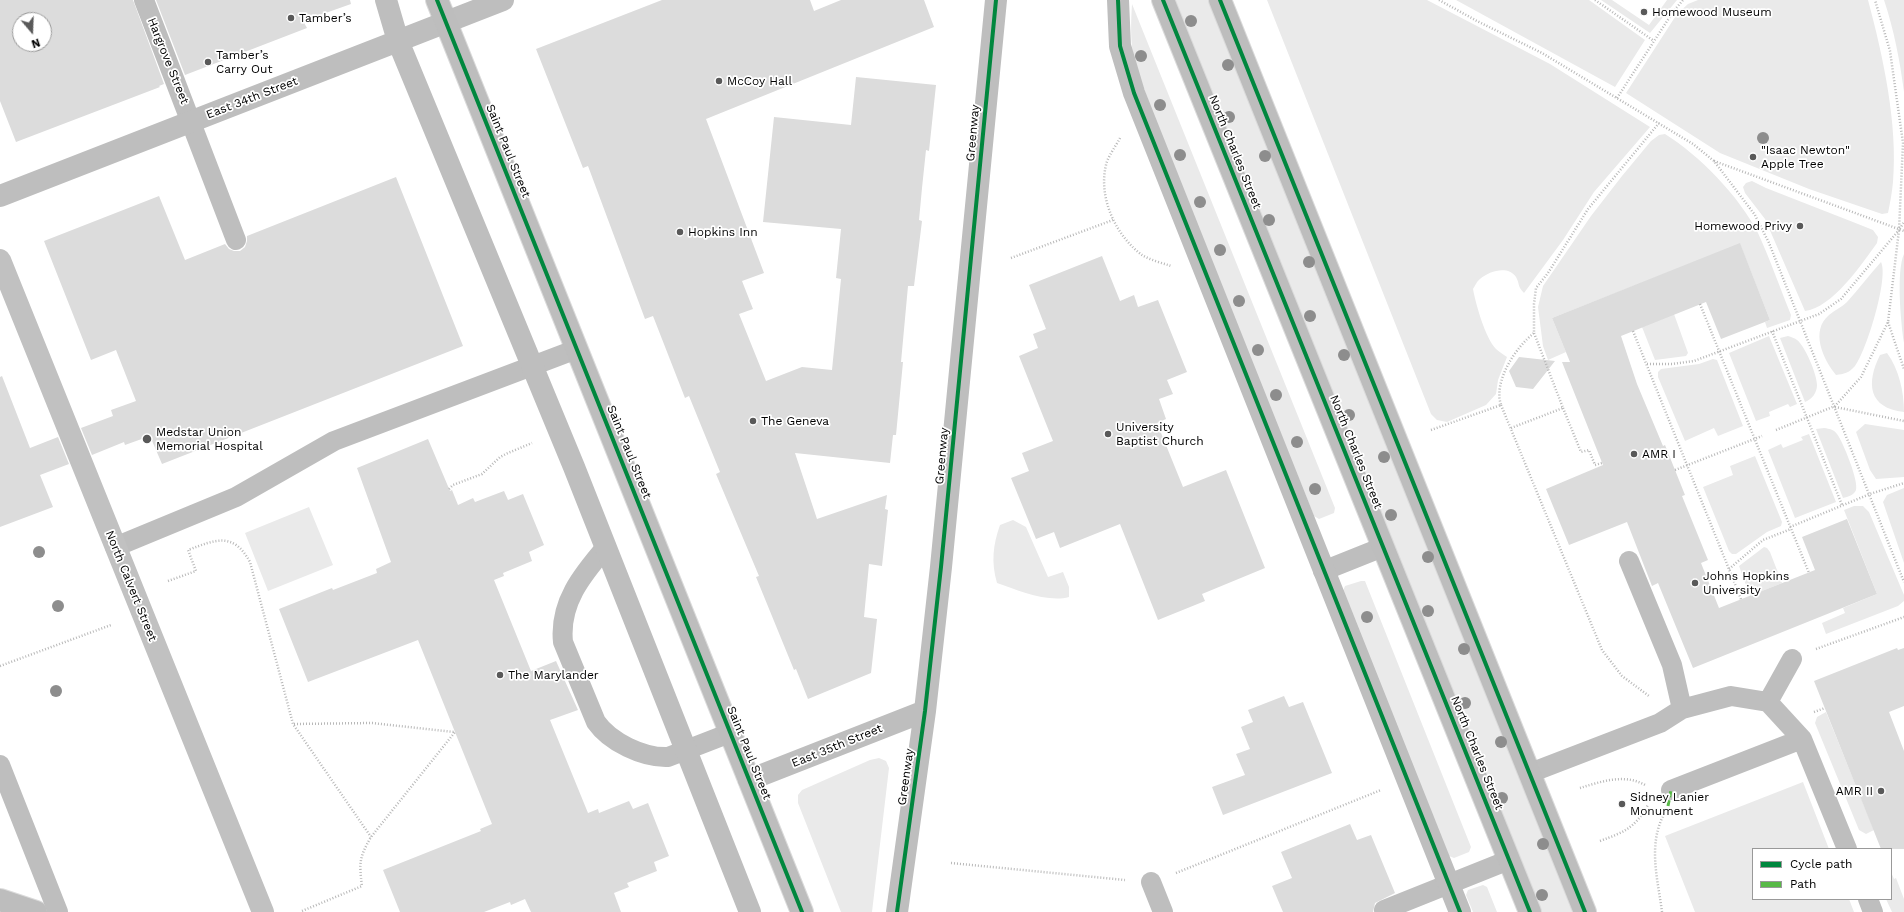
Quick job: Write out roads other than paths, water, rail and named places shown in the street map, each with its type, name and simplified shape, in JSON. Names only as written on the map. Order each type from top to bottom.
[{"type":"main road","name":"Saint Paul Street","points":[[437,0],[802,912]]},
{"type":"main road","name":"North Charles Street","points":[[1163,0],[1530,912]]},
{"type":"main road","points":[[1220,0],[1586,912]]},
{"type":"main road","name":"North Calvert Street","points":[[0,260],[262,912]]},
{"type":"main road","points":[[0,900],[36,912]]},
{"type":"street","points":[[386,0],[398,41],[606,547],[750,912]]},
{"type":"street","name":"East 34th Street","points":[[0,196],[503,0]]},
{"type":"street","name":"Greenway","points":[[897,912],[925,711],[942,567],[996,0]]},
{"type":"street","points":[[1118,0],[1120,46],[1134,93],[1460,912]]},
{"type":"street","name":"East 35th Street","points":[[749,780],[925,711]]},
{"type":"lane","name":"Hargrove Street","points":[[144,0],[192,121],[236,240]]},
{"type":"lane","points":[[115,547],[236,497],[334,441],[576,349]]},
{"type":"lane","points":[[606,547],[577,582],[563,618],[563,642],[596,722],[603,732],[611,739],[644,753],[659,757],[668,757],[686,751],[730,732]]},
{"type":"lane","points":[[1323,571],[1383,547]]},
{"type":"lane","points":[[1629,561],[1672,665],[1682,709]]},
{"type":"lane","points":[[1768,702],[1792,659]]},
{"type":"lane","points":[[1530,773],[1660,723],[1682,709],[1730,696],[1768,702],[1802,739],[1847,848]]},
{"type":"lane","points":[[1671,790],[1802,739]]},
{"type":"lane","points":[[0,765],[58,912]]},
{"type":"lane","points":[[1384,910],[1509,860]]},
{"type":"lane","points":[[1151,882],[1163,912]]},
{"type":"lane","points":[[1868,900],[1873,912]]},
{"type":"place","name":"Homewood Museum","points":[[1644,12]]},
{"type":"place","name":"Tamber’s","points":[[291,18]]},
{"type":"place","name":"Tamber’s Carry Out","points":[[208,62]]},
{"type":"place","name":"McCoy Hall","points":[[719,81]]},
{"type":"place","name":"\"Isaac Newton\" Apple Tree","points":[[1753,157]]},
{"type":"place","name":"Homewood Privy","points":[[1800,226]]},
{"type":"place","name":"Hopkins Inn","points":[[680,232]]},
{"type":"place","name":"The Geneva","points":[[753,421]]},
{"type":"place","name":"University Baptist Church","points":[[1108,434]]},
{"type":"place","name":"Medstar Union Memorial Hospital","points":[[147,439]]},
{"type":"place","name":"AMR I","points":[[1634,454]]},
{"type":"place","name":"Johns Hopkins University","points":[[1695,583]]},
{"type":"place","name":"The Marylander","points":[[500,675]]},
{"type":"place","name":"AMR II","points":[[1881,791]]},
{"type":"place","name":"Sidney Lanier Monument","points":[[1622,804]]}]
